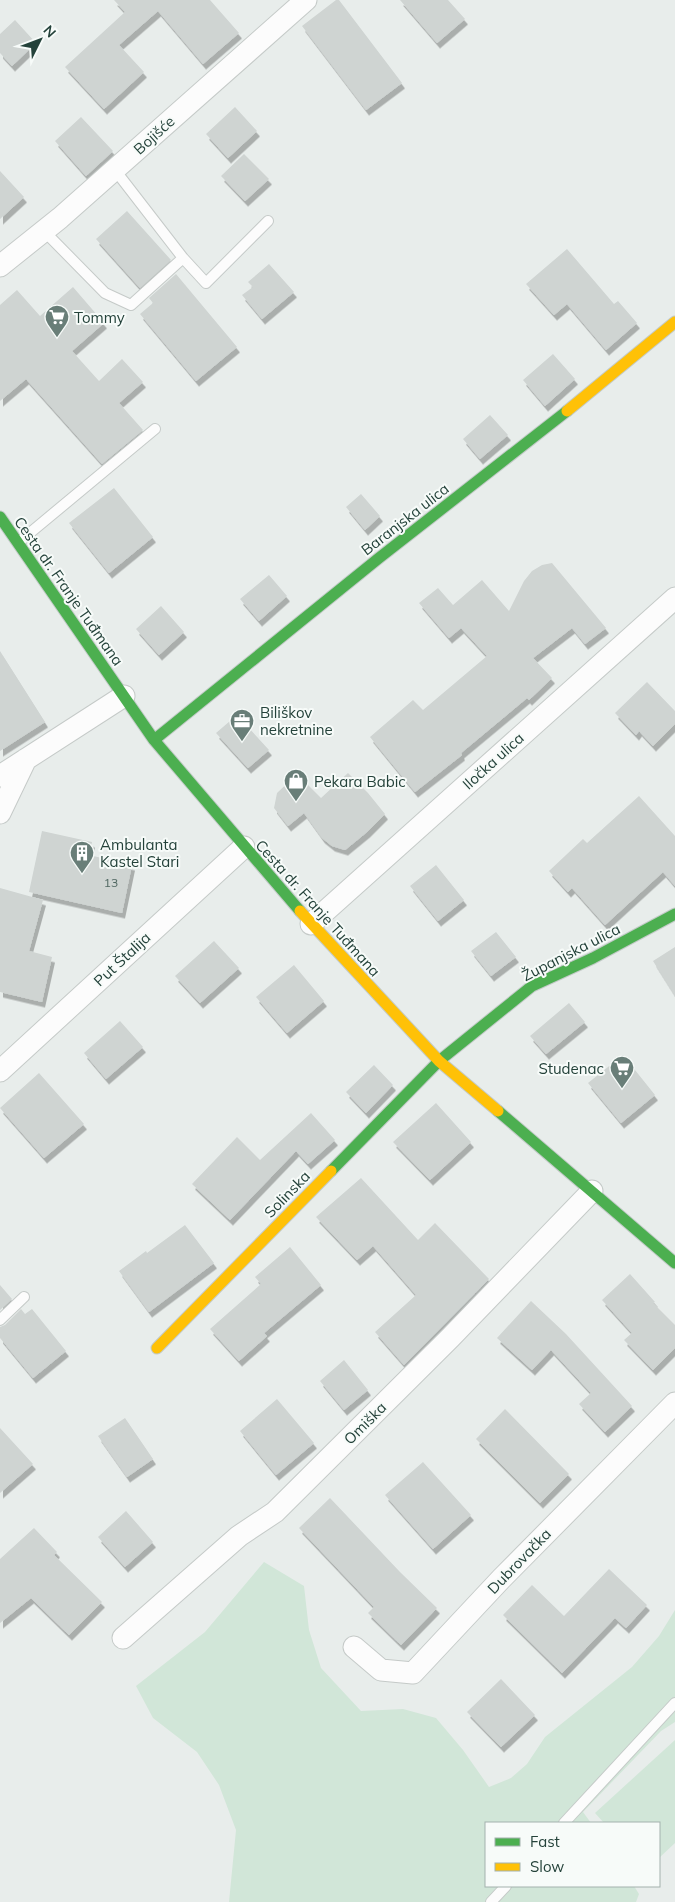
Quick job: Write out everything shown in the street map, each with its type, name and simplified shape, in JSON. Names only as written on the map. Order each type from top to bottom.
[{"type":"street","name":"Bojišće","points":[[0,266],[115,170],[306,0]]},
{"type":"street","name":"Baranjska ulica","points":[[154,740],[378,558],[554,421],[675,322]]},
{"type":"street","name":"Cesta dr. Franje Tuđmana","points":[[0,518],[154,740],[311,924],[439,1061],[675,1263]]},
{"type":"street","name":"Iločka ulica","points":[[311,924],[675,598]]},
{"type":"street","points":[[0,776],[124,696]]},
{"type":"street","points":[[0,813],[26,759]]},
{"type":"street","name":"Put Štalija","points":[[0,1071],[244,847]]},
{"type":"street","name":"Županjska ulica","points":[[439,1061],[532,986],[593,958],[675,914]]},
{"type":"street","name":"Solinska","points":[[157,1348],[439,1061]]},
{"type":"street","name":"Omiška","points":[[124,1638],[239,1536],[275,1512],[450,1338],[592,1191]]},
{"type":"street","name":"Dubrovačka","points":[[354,1647],[381,1670],[413,1673],[501,1579],[675,1403]]},
{"type":"lane","points":[[115,170],[183,258],[206,283],[268,221]]},
{"type":"lane","points":[[44,231],[105,293],[131,305],[183,258]]},
{"type":"lane","points":[[18,543],[155,429]]},
{"type":"lane","points":[[0,1320],[24,1297]]},
{"type":"lane","points":[[565,1822],[675,1703]]},
{"type":"lane","points":[[491,1902],[505,1887]]},
{"type":"green space","points":[[264,1562],[304,1586],[309,1630],[321,1668],[361,1711],[403,1709],[436,1718],[463,1750],[489,1787],[511,1778],[527,1764],[545,1737],[632,1667],[659,1636],[675,1610],[675,1722],[661,1731],[583,1812],[590,1822],[485,1822],[485,1887],[635,1887],[639,1894],[636,1902],[229,1902],[236,1830],[219,1785],[197,1752],[153,1718],[136,1686],[205,1632]]},
{"type":"green space","points":[[675,1740],[675,1843],[660,1857],[660,1822],[603,1822],[595,1813]]},
{"type":"building","points":[[114,0],[210,0],[239,33],[203,64],[158,11],[119,45],[144,72],[104,109],[65,67],[125,12]]},
{"type":"building","points":[[336,0],[339,0],[402,83],[366,110],[302,26]]},
{"type":"building","points":[[400,0],[448,0],[465,19],[437,43]]},
{"type":"building","points":[[15,20],[36,43],[12,66],[0,53],[0,34]]},
{"type":"building","points":[[235,107],[257,131],[228,158],[206,134]]},
{"type":"building","points":[[81,117],[113,151],[86,176],[55,141]]},
{"type":"building","points":[[244,154],[269,179],[245,201],[221,176]]},
{"type":"building","points":[[0,171],[24,197],[0,219]]},
{"type":"building","points":[[127,211],[171,260],[140,288],[96,239]]},
{"type":"building","points":[[567,249],[614,304],[618,301],[637,323],[606,350],[567,304],[554,315],[526,284]]},
{"type":"building","points":[[269,264],[294,292],[262,319],[242,295],[253,287],[248,282]]},
{"type":"building","points":[[176,274],[237,347],[196,381],[140,314],[153,303],[149,298]]},
{"type":"building","points":[[73,287],[104,323],[72,351],[99,381],[122,359],[143,382],[119,403],[143,430],[102,464],[26,379],[0,401],[0,305],[17,290],[40,316]]},
{"type":"building","points":[[553,354],[575,379],[545,406],[523,380]]},
{"type":"building","points":[[490,415],[508,435],[480,459],[463,439]]},
{"type":"building","points":[[114,488],[153,537],[109,573],[69,523]]},
{"type":"building","points":[[361,494],[380,516],[365,530],[346,507]]},
{"type":"building","points":[[552,563],[606,628],[585,644],[572,628],[533,658],[552,678],[529,700],[527,698],[461,753],[462,755],[415,792],[370,737],[413,700],[423,710],[487,656],[461,628],[449,638],[419,603],[438,588],[453,605],[482,580],[509,611],[524,581],[532,571],[542,565]]},
{"type":"building","points":[[269,575],[287,596],[259,621],[240,599]]},
{"type":"building","points":[[161,606],[184,632],[159,655],[136,629]]},
{"type":"building","points":[[0,651],[45,722],[0,751]]},
{"type":"building","points":[[647,682],[675,711],[675,724],[653,746],[639,731],[636,735],[615,713]]},
{"type":"building","name":"Biliškov nekretnine","points":[[237,715],[269,750],[248,768],[216,733]]},
{"type":"building","points":[[348,773],[385,814],[345,850],[332,846],[322,838],[304,813],[288,826],[274,808],[277,793],[297,774],[321,798]]},
{"type":"building","points":[[639,796],[675,836],[675,886],[663,872],[605,925],[572,888],[568,892],[549,871],[583,839],[587,843]]},
{"type":"building","name":"Ambulanta Kastel Stari","points":[[42,831],[92,842],[89,855],[132,865],[122,913],[29,892]]},
{"type":"building","points":[[436,865],[464,900],[438,921],[410,886]]},
{"type":"building","points":[[0,888],[43,900],[29,951],[52,957],[42,1002],[0,992]]},
{"type":"building","points":[[496,932],[516,957],[491,976],[471,951]]},
{"type":"building","points":[[214,941],[239,968],[200,1003],[175,976]]},
{"type":"building","points":[[675,947],[675,996],[653,961]]},
{"type":"building","points":[[294,965],[324,1001],[287,1033],[256,997]]},
{"type":"building","points":[[569,1003],[585,1022],[546,1054],[530,1036]]},
{"type":"building","points":[[120,1021],[143,1047],[106,1079],[84,1053]]},
{"type":"building","name":"Studenac","points":[[623,1055],[655,1095],[621,1123],[588,1083]]},
{"type":"building","points":[[374,1065],[393,1085],[366,1113],[346,1092]]},
{"type":"building","points":[[39,1073],[84,1124],[44,1158],[0,1108]]},
{"type":"building","points":[[436,1103],[471,1142],[430,1180],[393,1142]]},
{"type":"building","points":[[311,1113],[335,1140],[308,1164],[296,1151],[230,1220],[192,1184],[237,1137],[260,1160]]},
{"type":"building","points":[[361,1178],[418,1240],[435,1223],[489,1279],[404,1365],[375,1332],[416,1295],[373,1246],[357,1260],[316,1217]]},
{"type":"building","points":[[185,1225],[214,1263],[149,1312],[119,1271]]},
{"type":"building","points":[[290,1247],[321,1285],[264,1333],[267,1336],[239,1361],[210,1329],[261,1284],[255,1277]]},
{"type":"building","points":[[630,1274],[655,1302],[653,1303],[675,1325],[675,1348],[653,1370],[624,1340],[632,1333],[602,1300]]},
{"type":"building","points":[[0,1285],[12,1299],[0,1310]]},
{"type":"building","points":[[531,1301],[566,1334],[632,1406],[605,1432],[579,1404],[591,1393],[551,1350],[532,1370],[497,1338]]},
{"type":"building","points":[[21,1309],[25,1314],[32,1309],[66,1351],[33,1378],[0,1338],[0,1327],[5,1325]]},
{"type":"building","points":[[344,1360],[368,1390],[344,1410],[320,1381]]},
{"type":"building","points":[[277,1399],[314,1443],[276,1475],[240,1431]]},
{"type":"building","points":[[505,1409],[569,1474],[540,1503],[476,1439]]},
{"type":"building","points":[[125,1418],[153,1459],[127,1477],[98,1436]]},
{"type":"building","points":[[0,1428],[33,1464],[0,1493]]},
{"type":"building","points":[[423,1462],[471,1515],[433,1549],[385,1495]]},
{"type":"building","points":[[330,1498],[437,1608],[401,1645],[368,1613],[374,1607],[299,1528]]},
{"type":"building","points":[[126,1511],[153,1542],[125,1567],[98,1537]]},
{"type":"building","points":[[34,1528],[57,1552],[54,1555],[102,1602],[69,1635],[31,1598],[0,1623],[0,1559]]},
{"type":"building","points":[[609,1569],[647,1605],[626,1628],[615,1618],[562,1673],[503,1615],[532,1585],[564,1616]]},
{"type":"building","points":[[501,1679],[535,1715],[501,1747],[467,1712]]},
{"type":"traffic: fast","points":[[154,740],[379,558],[567,411]]},
{"type":"traffic: fast","points":[[0,517],[154,740],[300,911]]},
{"type":"traffic: fast","points":[[331,1171],[439,1061],[532,986],[593,958],[675,914]]},
{"type":"traffic: fast","points":[[498,1111],[675,1263]]},
{"type":"traffic: slow","points":[[567,411],[675,322]]},
{"type":"traffic: slow","points":[[300,911],[439,1061],[498,1111]]},
{"type":"traffic: slow","points":[[157,1348],[331,1171]]},
{"type":"place","name":"Tommy","points":[[57,338]]},
{"type":"place","name":"Biliškov nekretnine","points":[[242,742]]},
{"type":"place","name":"Pekara Babic","points":[[296,802]]},
{"type":"place","name":"Ambulanta Kastel Stari","points":[[82,874]]},
{"type":"place","name":"Studenac","points":[[622,1089]]}]
